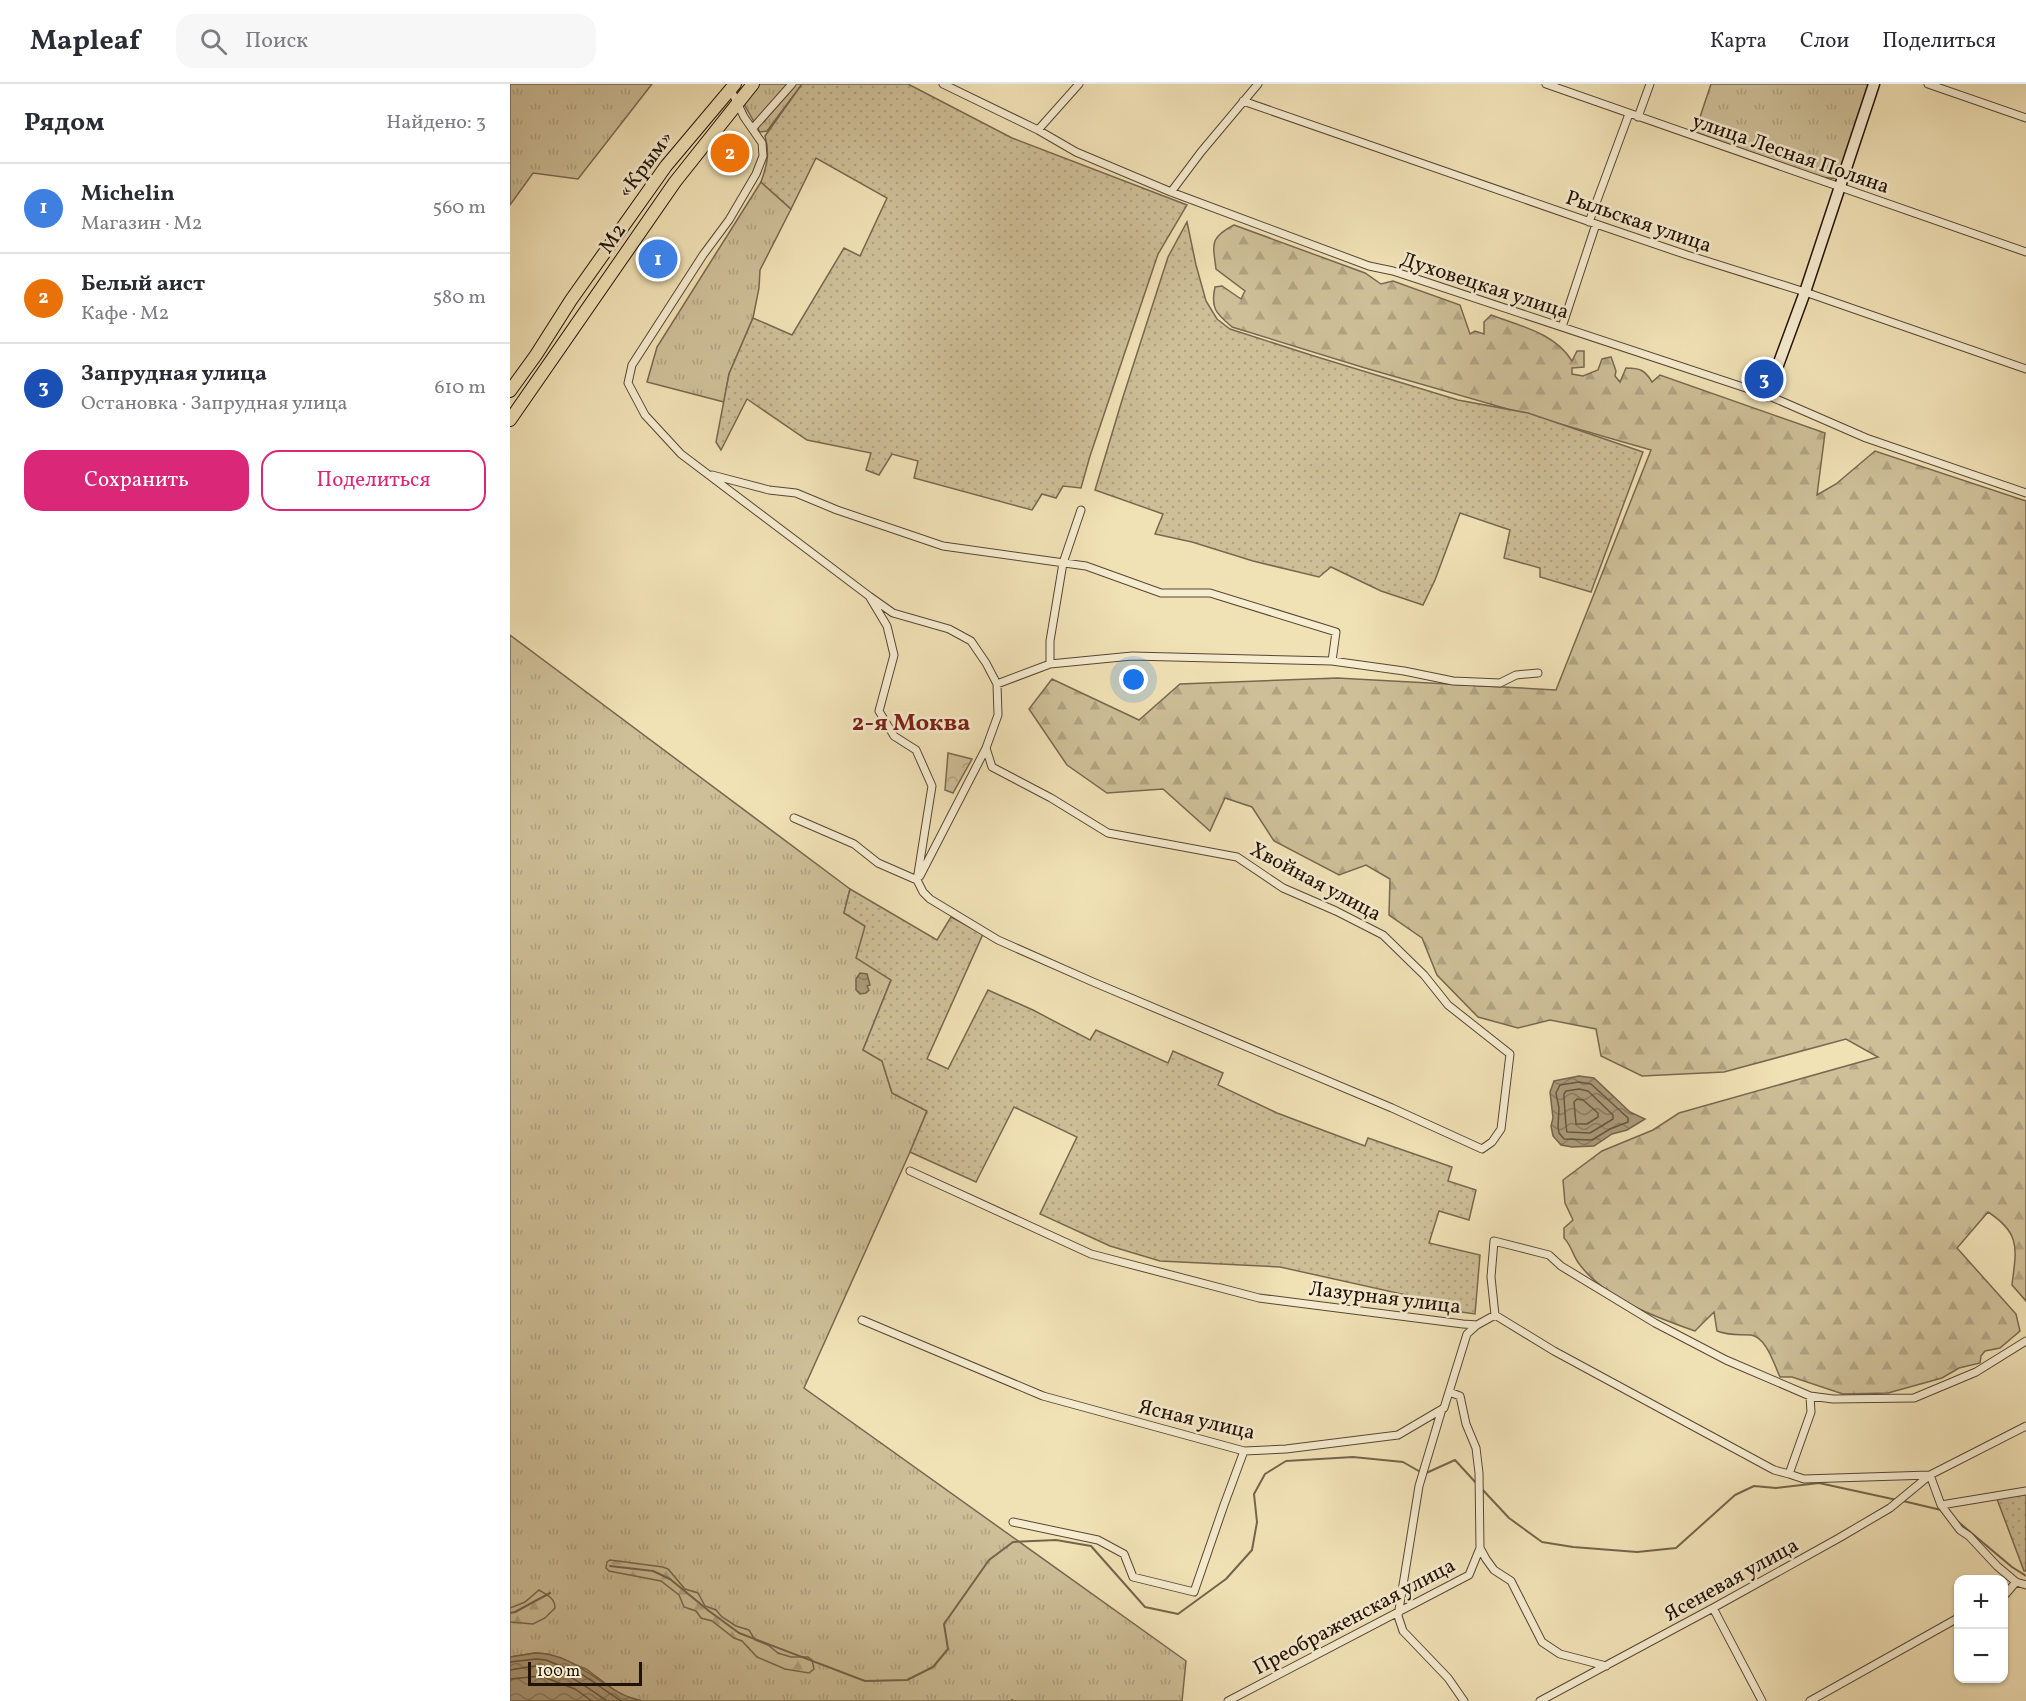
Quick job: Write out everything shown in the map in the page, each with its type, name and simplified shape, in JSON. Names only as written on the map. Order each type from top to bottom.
[{"type":"highway","name":"М2","points":[[510,420],[675,182],[753,84]]},
{"type":"highway","name":"«Крым»","points":[[510,392],[571,300],[666,166],[730,86]]},
{"type":"street","points":[[753,128],[792,84]]},
{"type":"street","name":"Духовецкая улица","points":[[944,84],[1038,130],[1076,152],[1172,192],[1369,266],[1393,271],[1767,395],[1866,438],[2026,493]]},
{"type":"street","points":[[1038,130],[1079,84]]},
{"type":"street","points":[[1172,192],[1201,152],[1258,84]]},
{"type":"street","name":"улица Лесная Поляна","points":[[1546,84],[2026,252]]},
{"type":"street","points":[[1638,117],[1650,84]]},
{"type":"street","points":[[1767,395],[1805,292],[1874,84]]},
{"type":"street","points":[[1928,84],[2026,118]]},
{"type":"street","points":[[730,86],[744,117],[762,143],[763,156],[756,174],[729,220],[703,255],[632,365],[628,383],[645,415],[681,454],[893,613],[949,629],[971,640],[986,663],[997,684],[998,715],[986,748],[917,880]]},
{"type":"street","name":"Рыльская улица","points":[[1243,100],[1592,223],[1805,292],[2026,369]]},
{"type":"street","points":[[1562,327],[1592,223],[1629,114]]},
{"type":"street","points":[[707,474],[769,490],[796,493],[837,510],[943,546],[1086,566],[1161,593],[1210,593],[1336,632],[1332,661]]},
{"type":"street","points":[[1050,664],[1050,641],[1063,563],[1081,510]]},
{"type":"street","points":[[869,596],[887,626],[894,655],[879,711],[894,736],[916,750],[932,786],[917,880]]},
{"type":"street","points":[[997,684],[1050,664],[1132,656],[1332,661],[1453,681],[1500,683],[1516,675],[1538,673]]},
{"type":"street","name":"Хвойная улица","points":[[917,880],[923,892],[930,899],[998,940],[1392,1108],[1482,1149],[1492,1142],[1501,1129],[1510,1054],[1448,1005],[1424,975],[1383,935],[1283,888],[1237,857],[1108,833],[1051,798],[992,767],[986,748]]},
{"type":"street","points":[[794,818],[854,844],[878,863],[917,880]]},
{"type":"street","name":"Лазурная улица","points":[[910,1171],[1091,1254],[1259,1298],[1462,1324],[1477,1324],[1495,1315]]},
{"type":"street","points":[[2026,1341],[1976,1372],[1914,1398],[1833,1399],[1810,1396],[1726,1360],[1655,1323],[1562,1266],[1549,1255],[1494,1241],[1491,1277],[1495,1315],[1526,1335],[1774,1470],[1804,1479],[1930,1475],[2026,1426]]},
{"type":"street","name":"Ясная улица","points":[[862,1320],[1043,1396],[1244,1451],[1286,1449],[1398,1435],[1442,1409]]},
{"type":"street","points":[[1464,1701],[1448,1678],[1403,1631],[1398,1612],[1419,1486],[1467,1334],[1477,1324]]},
{"type":"street","points":[[1449,1392],[1460,1396],[1466,1424],[1476,1448],[1479,1473],[1480,1548],[1494,1570],[1511,1581],[1542,1642],[1560,1654],[1606,1666]]},
{"type":"street","points":[[1789,1474],[1811,1412],[1810,1396]]},
{"type":"street","points":[[1013,1522],[1098,1540],[1124,1554],[1133,1577],[1194,1592],[1244,1451]]},
{"type":"street","points":[[1930,1475],[1941,1505],[1960,1530],[2016,1582],[2026,1585]]},
{"type":"street","name":"Ясеневая улица","points":[[1540,1701],[1713,1608],[1890,1508],[1930,1475]]},
{"type":"street","points":[[1941,1505],[2026,1491]]},
{"type":"street","name":"Преображенская улица","points":[[1228,1701],[1469,1575],[1480,1548]]},
{"type":"street","points":[[2008,1591],[2016,1582]]},
{"type":"street","points":[[1713,1608],[1762,1701]]},
{"type":"street","points":[[1810,1701],[1954,1621]]},
{"type":"green space","points":[[510,84],[652,84],[578,179],[533,173],[510,205]]},
{"type":"green space","points":[[749,84],[802,84],[767,131],[760,132],[745,106],[743,91]]},
{"type":"green space","points":[[802,84],[908,84],[1012,138],[1187,205],[1158,254],[1081,488],[1063,486],[1056,498],[1042,494],[1032,510],[914,478],[918,461],[892,454],[879,475],[866,470],[871,453],[807,440],[747,399],[721,450],[716,442],[729,374],[753,318],[792,335],[844,248],[860,256],[887,198],[816,158],[791,209],[761,182],[767,159],[765,136]]},
{"type":"green space","points":[[1711,84],[1869,84],[1838,179],[1820,177],[1695,132]]},
{"type":"green space","points":[[761,182],[791,209],[760,270],[753,318],[729,374],[724,402],[647,382],[657,347]]},
{"type":"green space","points":[[1187,222],[1206,301],[1217,319],[1230,329],[1458,400],[1528,413],[1643,452],[1591,592],[1540,577],[1540,568],[1504,558],[1510,530],[1460,513],[1435,580],[1423,605],[1381,591],[1331,567],[1319,577],[1155,534],[1163,514],[1095,490],[1168,257]]},
{"type":"green space","points":[[1234,225],[1365,273],[1381,284],[1393,281],[1460,305],[1470,334],[1475,331],[1484,334],[1484,322],[1491,315],[1547,337],[1565,351],[1572,361],[1577,351],[1584,351],[1584,367],[1572,368],[1572,374],[1583,376],[1598,370],[1602,359],[1611,357],[1616,371],[1615,376],[1620,382],[1626,368],[1639,369],[1652,382],[1660,375],[1825,433],[1817,495],[1836,484],[1875,451],[2026,501],[2026,1301],[2012,1285],[2015,1252],[2012,1236],[1999,1220],[1988,1212],[1957,1248],[2016,1314],[2020,1331],[2000,1348],[1985,1351],[1980,1363],[1959,1368],[1942,1378],[1888,1393],[1843,1394],[1792,1377],[1780,1377],[1769,1352],[1761,1341],[1751,1335],[1726,1334],[1717,1331],[1714,1312],[1695,1331],[1632,1306],[1603,1288],[1578,1262],[1564,1238],[1564,1228],[1573,1220],[1565,1203],[1563,1180],[1602,1151],[1653,1130],[1679,1113],[1878,1057],[1846,1039],[1724,1072],[1642,1076],[1601,1056],[1596,1029],[1550,1020],[1518,1028],[1478,1017],[1437,975],[1422,938],[1389,915],[1390,879],[1366,865],[1339,875],[1274,841],[1252,807],[1225,798],[1210,831],[1163,789],[1107,793],[1067,765],[1029,709],[1052,679],[1139,720],[1180,684],[1337,678],[1556,690],[1651,450],[1365,368],[1232,327],[1214,306],[1215,287],[1222,286],[1241,299],[1245,291],[1216,269],[1214,242],[1220,234]]},
{"type":"green space","points":[[510,635],[850,889],[844,913],[865,926],[891,980],[863,1050],[882,1061],[892,1093],[927,1111],[804,1388],[1186,1661],[1182,1701],[642,1701],[621,1695],[586,1669],[548,1654],[535,1653],[510,1657]]},
{"type":"green space","points":[[948,753],[972,759],[953,793],[945,790]]},
{"type":"green space","points":[[850,889],[937,940],[951,917],[983,934],[927,1059],[948,1069],[988,990],[1033,1010],[1090,1040],[1096,1030],[1168,1063],[1173,1051],[1223,1073],[1218,1085],[1277,1113],[1365,1146],[1368,1138],[1452,1167],[1448,1181],[1476,1190],[1469,1220],[1439,1211],[1429,1243],[1480,1255],[1475,1314],[1411,1305],[1411,1296],[1280,1267],[1160,1261],[1110,1246],[1040,1214],[1077,1137],[1014,1107],[976,1182],[910,1152],[927,1111],[892,1093],[882,1061],[863,1050],[891,980],[856,958],[865,926],[844,913]]},
{"type":"green space","points":[[2026,1493],[2026,1571],[2024,1571],[1997,1499]]},
{"type":"green space","points":[[610,1560],[668,1569],[685,1589],[698,1593],[705,1606],[716,1610],[736,1626],[749,1630],[755,1640],[768,1645],[778,1653],[791,1657],[808,1657],[812,1660],[814,1669],[809,1673],[785,1669],[757,1657],[742,1641],[734,1638],[712,1621],[701,1618],[696,1611],[684,1607],[679,1595],[661,1581],[609,1571],[606,1568]]},
{"type":"green space","points":[[539,1590],[552,1599],[555,1608],[545,1618],[533,1624],[510,1622],[510,1608],[525,1602]]},
{"type":"water","points":[[860,973],[867,974],[870,985],[867,986],[869,990],[866,993],[860,994],[856,990],[856,979]]},
{"type":"water","points":[[1579,1076],[1594,1078],[1630,1112],[1645,1119],[1627,1130],[1612,1134],[1594,1146],[1561,1145],[1553,1136],[1550,1092],[1554,1081]]},
{"type":"water","points":[[535,1653],[565,1660],[615,1691],[642,1701],[510,1701],[510,1657]]},
{"type":"waterway","points":[[610,1566],[653,1571],[670,1579],[739,1633],[865,1681],[907,1680],[933,1667],[948,1649],[944,1624],[989,1560],[1013,1542],[1056,1540],[1091,1546],[1145,1607],[1178,1614],[1226,1579],[1252,1550],[1257,1522],[1254,1494],[1265,1474],[1286,1461],[1353,1457],[1403,1462],[1424,1474],[1455,1460],[1477,1484]]},
{"type":"waterway","points":[[1481,1488],[1509,1518],[1542,1542],[1637,1552],[1676,1548],[1735,1495],[1754,1486],[1776,1488],[1819,1483],[1897,1500]]},
{"type":"waterway","points":[[1903,1501],[1941,1510]]},
{"type":"waterway","points":[[1956,1520],[2026,1576]]},
{"type":"waterway","points":[[510,1613],[550,1593]]},
{"type":"place","name":"Белый аист","points":[[730,153]]},
{"type":"place","name":"Michelin","points":[[658,259]]},
{"type":"place","name":"Запрудная улица","points":[[1764,379]]},
{"type":"district","name":"2-я Моква","points":[[911,722]]}]
